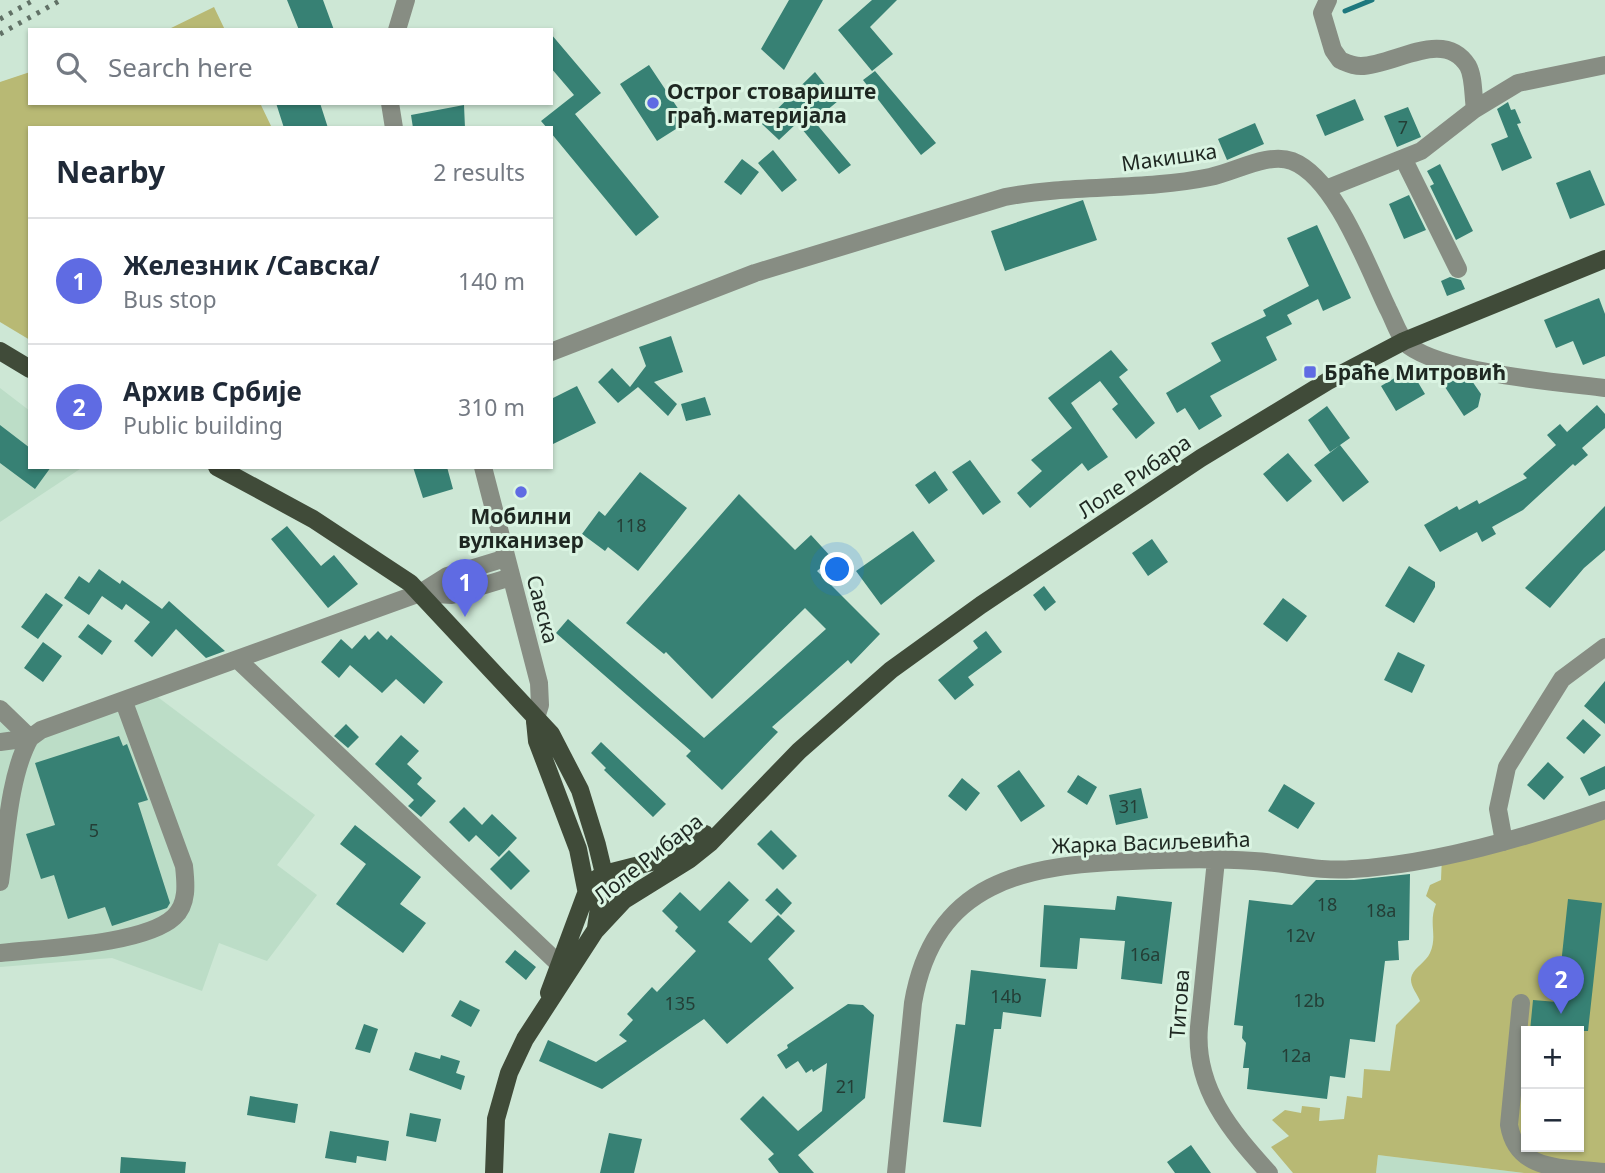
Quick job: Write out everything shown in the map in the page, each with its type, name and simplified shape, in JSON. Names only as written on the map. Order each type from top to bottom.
[{"type":"main road","name":"Лоле Рибара","points":[[494,1173],[500,1100],[514,1060],[541,1013],[578,962],[595,931],[624,900],[690,859],[848,707],[891,670],[981,605],[1243,431],[1328,380],[1404,341],[1605,259]]},
{"type":"main road","points":[[0,351],[28,368]]},
{"type":"main road","points":[[221,469],[335,533],[419,593],[559,746],[580,790],[604,874],[595,931]]},
{"type":"main road","name":"Савска","points":[[536,721],[537,741],[578,849],[585,891]]},
{"type":"main road","name":"Лоле Рибара","points":[[541,1013],[590,883],[604,874],[659,860],[685,847],[738,811]]},
{"type":"main road","points":[[585,891],[601,902],[624,900]]},
{"type":"street","points":[[398,28],[406,0]]},
{"type":"street","points":[[1328,0],[1322,13],[1333,50],[1340,60],[1365,66],[1442,48],[1453,52],[1469,68],[1475,109]]},
{"type":"street","points":[[1328,188],[1405,160],[1421,151],[1475,109],[1518,83],[1605,65]]},
{"type":"street","points":[[390,105],[394,126]]},
{"type":"street","name":"Макишка","points":[[553,351],[755,273],[1005,197],[1044,189],[1144,187],[1212,177],[1279,159],[1302,165],[1328,188],[1404,341]]},
{"type":"street","points":[[1405,160],[1458,269]]},
{"type":"street","points":[[1404,341],[1424,354],[1464,366],[1605,388]]},
{"type":"street","name":"Савска","points":[[484,469],[539,683],[540,705],[536,721]]},
{"type":"street","points":[[0,742],[30,738],[41,730],[239,661],[419,593],[447,576],[506,558]]},
{"type":"street","points":[[419,593],[452,595],[511,576]]},
{"type":"street","points":[[1504,842],[1498,809],[1507,767],[1562,679],[1605,647]]},
{"type":"street","points":[[239,661],[559,964]]},
{"type":"street","points":[[0,953],[95,943],[147,932],[174,918],[184,902],[184,866],[124,702]]},
{"type":"street","points":[[0,709],[30,738]]},
{"type":"street","points":[[0,882],[10,811],[22,757],[30,738]]},
{"type":"street","name":"Жарка Васиљевића","points":[[896,1173],[915,990],[933,944],[958,911],[980,893],[1004,880],[1045,867],[1107,862],[1216,860],[1347,870],[1504,842],[1605,810]]},
{"type":"street","name":"Титова","points":[[1216,860],[1200,1008],[1199,1054],[1217,1110],[1269,1173]]},
{"type":"street","points":[[1521,1003],[1509,1125],[1512,1143],[1522,1156],[1534,1163],[1605,1172]]},
{"type":"shaded area","points":[[0,388],[28,409],[28,469],[80,469],[0,522]]},
{"type":"shaded area","points":[[151,692],[315,815],[277,865],[317,895],[267,961],[219,943],[202,991],[112,958],[0,967],[0,709],[30,738]]},
{"type":"shaded area","points":[[1378,1155],[1524,1173],[1376,1173]]},
{"type":"green space","points":[[214,7],[224,28],[171,28]]},
{"type":"green space","points":[[28,73],[28,105],[261,105],[271,126],[28,126],[28,339],[0,322],[0,82]]},
{"type":"green space","points":[[1605,817],[1605,1173],[1524,1173],[1378,1155],[1376,1173],[1293,1173],[1271,1147],[1289,1136],[1272,1120],[1285,1110],[1301,1113],[1302,1106],[1320,1108],[1319,1121],[1344,1119],[1347,1096],[1362,1098],[1364,1069],[1390,1071],[1396,1025],[1420,1001],[1411,978],[1432,947],[1436,904],[1426,896],[1430,885],[1441,880],[1442,855]]},
{"type":"building","points":[[287,0],[323,0],[333,28],[298,28]]},
{"type":"building","points":[[789,0],[823,0],[784,70],[761,49]]},
{"type":"building","points":[[872,0],[897,0],[870,27],[893,54],[872,71],[838,30]]},
{"type":"building","points":[[553,36],[601,93],[575,114],[659,217],[636,236],[553,135],[553,126],[545,126],[541,121],[574,95],[553,70]]},
{"type":"building","name":"Острог стовариште грађ.материјала","points":[[649,65],[687,122],[657,141],[620,84]]},
{"type":"building","points":[[875,71],[936,143],[921,155],[863,80]]},
{"type":"building","points":[[815,72],[838,101],[814,121],[851,165],[839,174],[797,123],[779,140],[762,124]]},
{"type":"building","points":[[1355,99],[1364,120],[1325,136],[1316,115]]},
{"type":"building","points":[[1508,102],[1511,110],[1515,109],[1521,123],[1517,124],[1532,158],[1502,171],[1491,144],[1508,137],[1497,109]]},
{"type":"building","points":[[277,105],[321,105],[327,126],[283,126]]},
{"type":"building","points":[[464,105],[465,126],[413,126],[411,115]]},
{"type":"building","points":[[1408,107],[1421,137],[1397,147],[1384,116]]},
{"type":"building","points":[[1255,123],[1264,144],[1227,160],[1218,139]]},
{"type":"building","points":[[773,150],[797,180],[782,192],[758,163]]},
{"type":"building","points":[[742,159],[759,172],[741,195],[724,182]]},
{"type":"building","points":[[1440,164],[1473,231],[1456,240],[1430,186],[1434,184],[1427,171]]},
{"type":"building","points":[[1590,170],[1605,205],[1570,219],[1556,183]]},
{"type":"building","points":[[1409,195],[1426,230],[1404,239],[1389,204]]},
{"type":"building","points":[[1083,200],[1097,240],[1005,271],[991,231]]},
{"type":"building","points":[[1317,225],[1351,298],[1323,311],[1318,299],[1287,315],[1292,324],[1266,337],[1277,360],[1210,396],[1222,416],[1199,430],[1185,408],[1177,413],[1166,393],[1221,361],[1211,343],[1266,316],[1263,310],[1309,286],[1287,238]]},
{"type":"building","points":[[1450,277],[1461,280],[1465,289],[1447,296],[1441,281]]},
{"type":"building","points":[[1599,298],[1605,314],[1605,356],[1583,365],[1573,341],[1556,348],[1544,320]]},
{"type":"building","points":[[671,336],[683,372],[654,382],[677,404],[668,416],[638,387],[618,403],[598,382],[612,368],[630,387],[646,366],[639,347]]},
{"type":"building","points":[[1111,350],[1128,370],[1119,377],[1155,423],[1136,439],[1112,409],[1118,404],[1100,381],[1071,403],[1108,457],[1088,471],[1082,463],[1030,508],[1017,493],[1042,471],[1031,460],[1072,428],[1048,398]]},
{"type":"building","points":[[1410,369],[1425,394],[1396,411],[1381,386]]},
{"type":"building","points":[[1455,376],[1472,381],[1481,394],[1478,407],[1464,416],[1443,384]]},
{"type":"building","points":[[577,386],[596,423],[553,444],[553,398]]},
{"type":"building","points":[[705,397],[711,415],[686,421],[681,404]]},
{"type":"building","points":[[1597,405],[1605,414],[1605,428],[1582,448],[1588,455],[1575,466],[1573,464],[1523,510],[1492,527],[1496,534],[1482,542],[1477,532],[1440,552],[1424,525],[1457,506],[1459,510],[1477,500],[1479,504],[1527,478],[1523,474],[1556,445],[1547,435],[1560,424],[1567,432]]},
{"type":"building","points":[[1327,406],[1350,438],[1330,452],[1308,420]]},
{"type":"building","points":[[0,425],[28,446],[28,469],[50,469],[35,489],[0,463]]},
{"type":"building","points":[[1340,445],[1369,482],[1343,502],[1314,465]]},
{"type":"building","points":[[1288,453],[1312,481],[1287,502],[1263,474]]},
{"type":"building","points":[[970,460],[1001,502],[983,515],[952,472]]},
{"type":"building","points":[[414,469],[448,469],[453,489],[423,498]]},
{"type":"building","points":[[935,471],[948,490],[929,504],[915,485]]},
{"type":"building","points":[[640,472],[687,508],[638,571],[608,547],[605,551],[582,534],[599,511],[605,516]]},
{"type":"building","points":[[739,494],[795,550],[811,535],[832,558],[817,571],[880,634],[851,664],[848,660],[772,727],[778,732],[722,790],[686,756],[691,751],[556,633],[568,619],[704,738],[826,629],[805,608],[712,699],[666,652],[664,654],[626,623]]},
{"type":"building","points":[[1605,506],[1605,550],[1584,568],[1550,608],[1525,588]]},
{"type":"building","points":[[287,526],[321,566],[334,555],[358,584],[328,608],[271,539]]},
{"type":"building","points":[[913,531],[935,561],[881,605],[856,571]]},
{"type":"building","points":[[1152,539],[1168,562],[1148,576],[1132,553]]},
{"type":"building","points":[[1409,566],[1435,582],[1435,587],[1414,623],[1385,606]]},
{"type":"building","points":[[99,569],[120,584],[122,580],[162,609],[169,601],[225,651],[206,658],[176,629],[152,657],[134,641],[150,622],[126,604],[122,610],[102,596],[89,615],[64,598],[79,576],[89,583]]},
{"type":"building","points":[[1044,586],[1056,602],[1045,611],[1033,595]]},
{"type":"building","points":[[46,593],[63,605],[38,639],[21,627]]},
{"type":"building","points":[[1283,598],[1307,616],[1287,642],[1263,624]]},
{"type":"building","points":[[88,624],[112,641],[102,655],[78,637]]},
{"type":"building","points":[[378,631],[387,640],[391,635],[443,682],[424,704],[396,679],[382,693],[350,665],[339,678],[321,662],[341,639],[352,649],[365,635],[369,640]]},
{"type":"building","points":[[986,631],[1002,652],[968,677],[974,685],[955,700],[938,680],[978,648],[973,641]]},
{"type":"building","points":[[43,642],[62,656],[43,682],[24,668]]},
{"type":"building","points":[[1398,652],[1425,665],[1412,693],[1384,680]]},
{"type":"building","points":[[1605,681],[1605,724],[1584,706]]},
{"type":"building","points":[[1583,719],[1601,735],[1584,754],[1566,738]]},
{"type":"building","points":[[346,724],[359,737],[348,748],[334,736]]},
{"type":"building","points":[[401,735],[419,751],[407,764],[422,778],[417,784],[436,801],[421,817],[408,806],[414,800],[375,764]]},
{"type":"building","points":[[119,736],[123,746],[127,744],[148,800],[138,803],[170,903],[167,908],[112,926],[105,907],[68,919],[54,875],[41,879],[26,834],[55,825],[35,763]]},
{"type":"building","points":[[601,742],[666,804],[653,817],[604,770],[606,768],[591,753]]},
{"type":"building","points":[[1548,762],[1564,777],[1544,800],[1527,785]]},
{"type":"building","points":[[1605,766],[1605,789],[1589,796],[1580,778]]},
{"type":"building","points":[[1019,770],[1045,806],[1021,822],[997,786]]},
{"type":"building","points":[[1078,775],[1097,787],[1087,805],[1067,792]]},
{"type":"building","points":[[962,778],[980,793],[966,811],[948,796]]},
{"type":"building","points":[[1284,784],[1315,803],[1298,829],[1268,811]]},
{"type":"building","points":[[1141,788],[1148,818],[1116,825],[1109,795]]},
{"type":"building","points":[[464,807],[482,825],[492,814],[517,838],[499,857],[476,835],[469,842],[449,822]]},
{"type":"building","points":[[355,825],[421,877],[400,904],[426,923],[403,953],[336,904],[366,864],[340,844]]},
{"type":"building","points":[[771,830],[797,856],[783,870],[757,844]]},
{"type":"building","points":[[509,850],[530,871],[511,890],[490,869]]},
{"type":"building","points":[[1410,874],[1409,940],[1398,941],[1399,960],[1385,961],[1375,1042],[1350,1039],[1345,1078],[1330,1076],[1327,1099],[1247,1089],[1249,1068],[1243,1068],[1246,1043],[1242,1038],[1243,1026],[1234,1025],[1249,900],[1292,905],[1316,880],[1354,880]]},
{"type":"building","points":[[729,881],[749,900],[728,922],[751,943],[778,915],[795,931],[768,959],[794,988],[727,1044],[704,1019],[602,1089],[539,1061],[548,1040],[596,1062],[627,1041],[619,1035],[633,1020],[627,1014],[652,987],[657,992],[696,951],[675,931],[678,927],[662,911],[680,892],[700,911]]},
{"type":"building","points":[[777,888],[792,903],[781,915],[765,900]]},
{"type":"building","points":[[1117,896],[1172,902],[1162,984],[1121,979],[1125,941],[1080,938],[1077,969],[1040,967],[1044,905],[1115,910]]},
{"type":"building","points":[[1568,899],[1602,903],[1588,1031],[1584,1031],[1584,1026],[1530,1026],[1533,1000],[1557,1002]]},
{"type":"building","points":[[515,950],[536,967],[526,980],[505,962]]},
{"type":"building","points":[[971,970],[1046,979],[1041,1017],[1003,1012],[1001,1029],[994,1029],[981,1127],[943,1122],[956,1024],[965,1025]]},
{"type":"building","points":[[460,1000],[480,1010],[471,1027],[451,1016]]},
{"type":"building","points":[[848,1004],[863,1005],[874,1015],[865,1098],[798,1155],[814,1173],[779,1173],[768,1159],[774,1154],[740,1119],[763,1096],[798,1131],[822,1111],[827,1063],[813,1072],[812,1069],[806,1073],[798,1061],[786,1069],[777,1055],[788,1048],[787,1045]]},
{"type":"building","points":[[364,1024],[378,1029],[370,1053],[355,1049]]},
{"type":"building","points":[[415,1052],[440,1059],[441,1055],[460,1061],[456,1073],[465,1076],[461,1090],[409,1070]]},
{"type":"building","points":[[250,1096],[298,1104],[295,1123],[247,1115]]},
{"type":"building","points":[[410,1113],[441,1119],[436,1142],[406,1136]]},
{"type":"building","points":[[330,1131],[389,1141],[386,1161],[357,1156],[356,1163],[325,1158]]},
{"type":"building","points":[[609,1133],[642,1139],[634,1173],[600,1173]]},
{"type":"building","points":[[1191,1145],[1211,1173],[1175,1173],[1167,1162]]},
{"type":"building","points":[[121,1157],[186,1162],[185,1173],[120,1173]]},
{"type":"waterway","points":[[1345,11],[1372,0]]},
{"type":"railway","points":[[0,19],[34,0]]},
{"type":"railway","points":[[0,34],[61,0]]},
{"type":"place","name":"Острог стовариште грађ.материјала","points":[[653,103]]},
{"type":"place","name":"Браће Митровић","points":[[1310,372]]},
{"type":"place","name":"Мобилни вулканизер","points":[[521,492]]},
{"type":"place","name":"Железник /Савска/","points":[[465,617]]},
{"type":"place","name":"Архив Србије","points":[[1561,1014]]}]
